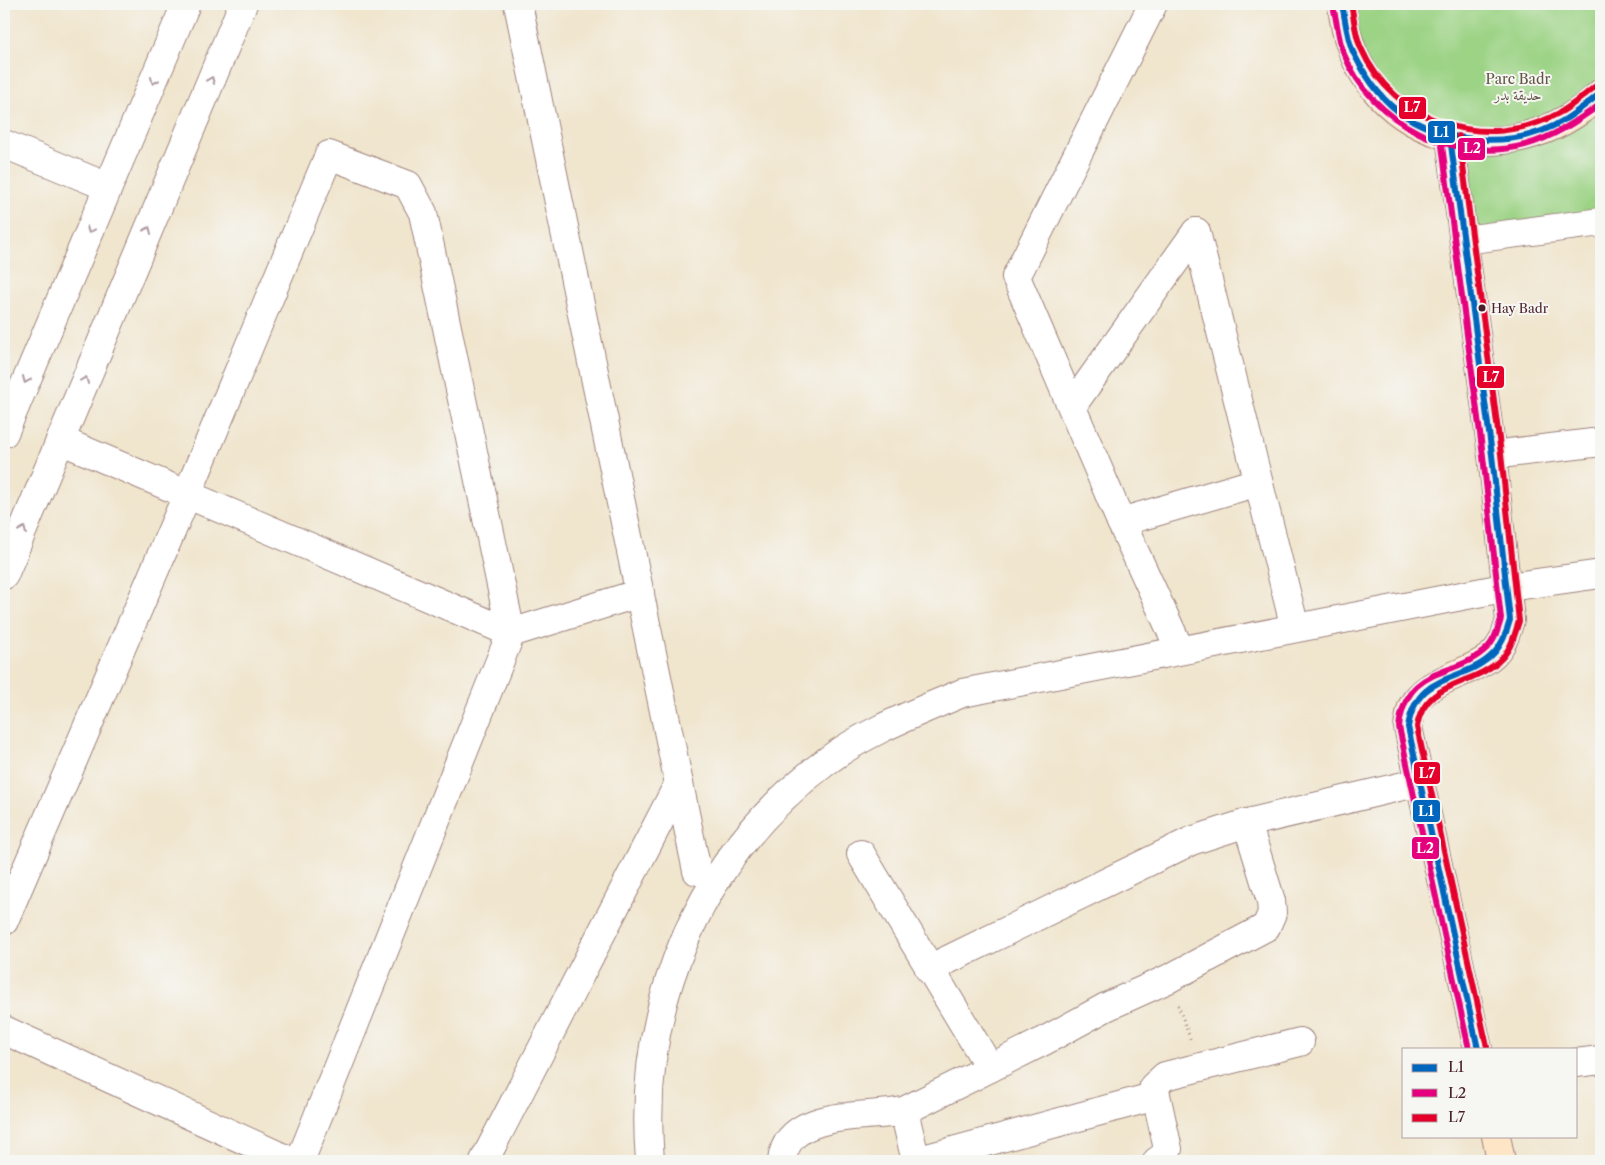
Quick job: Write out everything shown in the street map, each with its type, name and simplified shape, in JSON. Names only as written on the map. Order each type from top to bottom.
[{"type":"street","points":[[4,433],[186,4]]},
{"type":"street","points":[[4,575],[243,4]]},
{"type":"street","points":[[518,4],[697,871]]},
{"type":"street","points":[[1153,4],[1016,278],[1121,522],[1180,650]]},
{"type":"street","points":[[1342,4],[1346,30],[1354,54],[1381,95],[1399,111],[1420,125],[1450,137],[1498,142],[1521,139],[1544,132],[1566,122],[1585,109],[1601,93]]},
{"type":"street","points":[[1450,137],[1492,455],[1508,587],[1510,620],[1504,640],[1491,657],[1439,683],[1423,694],[1412,708],[1408,726],[1478,1048]]},
{"type":"street","points":[[4,144],[108,187]]},
{"type":"street","points":[[4,921],[187,495],[329,155],[408,185],[423,213],[512,633],[300,1161]]},
{"type":"street","points":[[1464,240],[1601,222]]},
{"type":"street","points":[[1072,406],[1196,232],[1295,628]]},
{"type":"street","points":[[60,440],[512,633],[640,593]]},
{"type":"street","points":[[1492,455],[1601,442]]},
{"type":"street","points":[[1121,522],[1258,482]]},
{"type":"street","points":[[650,1161],[647,1125],[650,1071],[674,965],[701,904],[731,855],[773,806],[828,760],[875,731],[962,693],[1508,587],[1601,574]]},
{"type":"street","points":[[929,969],[1190,841],[1247,822],[1420,782]]},
{"type":"street","points":[[484,1161],[679,783]]},
{"type":"street","points":[[782,1161],[783,1151],[796,1134],[811,1124],[832,1118],[886,1115],[904,1111],[1106,1007],[1170,978],[1266,927],[1272,913],[1271,900],[1247,822]]},
{"type":"street","points":[[861,854],[990,1068]]},
{"type":"street","points":[[4,1030],[290,1161]]},
{"type":"street","points":[[1157,1161],[1162,1158],[1168,1149],[1154,1086],[1158,1080],[1165,1076],[1300,1042]]},
{"type":"street","points":[[1578,1063],[1601,1060]]},
{"type":"street","points":[[904,1111],[916,1161],[1156,1096]]},
{"type":"street","points":[[1496,1138],[1502,1161]]},
{"type":"path","points":[[1170,978],[1200,1068]]},
{"type":"green space","name":"Parc Badr حديقة بدر","points":[[1347,4],[1601,4],[1601,232],[1454,248],[1450,136],[1390,98],[1346,29]]},
{"type":"transit line","name":"L1","points":[[1342,4],[1351,47],[1375,88],[1405,116],[1423,126],[1443,133],[1463,138],[1484,140],[1526,136],[1564,120],[1601,93]]},
{"type":"transit line","name":"L7","points":[[1351,4],[1359,43],[1376,74],[1396,96],[1419,113],[1445,124],[1473,130],[1502,130],[1531,125],[1559,113],[1596,86]]},
{"type":"transit line","name":"L2","points":[[1333,6],[1344,54],[1357,78],[1374,100],[1395,118],[1418,132],[1443,143],[1470,148],[1498,149],[1525,145],[1555,133],[1601,104]]},
{"type":"transit line","name":"L7","points":[[1459,136],[1501,454],[1519,621],[1510,646],[1501,659],[1490,668],[1439,692],[1429,700],[1421,712],[1417,727],[1487,1047]]},
{"type":"transit line","name":"L1","points":[[1450,137],[1492,455],[1510,620],[1506,633],[1495,652],[1483,662],[1432,686],[1421,695],[1413,708],[1408,727],[1478,1048]]},
{"type":"transit line","name":"L2","points":[[1441,138],[1483,456],[1501,619],[1494,638],[1488,647],[1475,657],[1422,682],[1412,692],[1404,706],[1399,727],[1469,1048]]},
{"type":"place","name":"Hay Badr","points":[[1482,308]]}]
